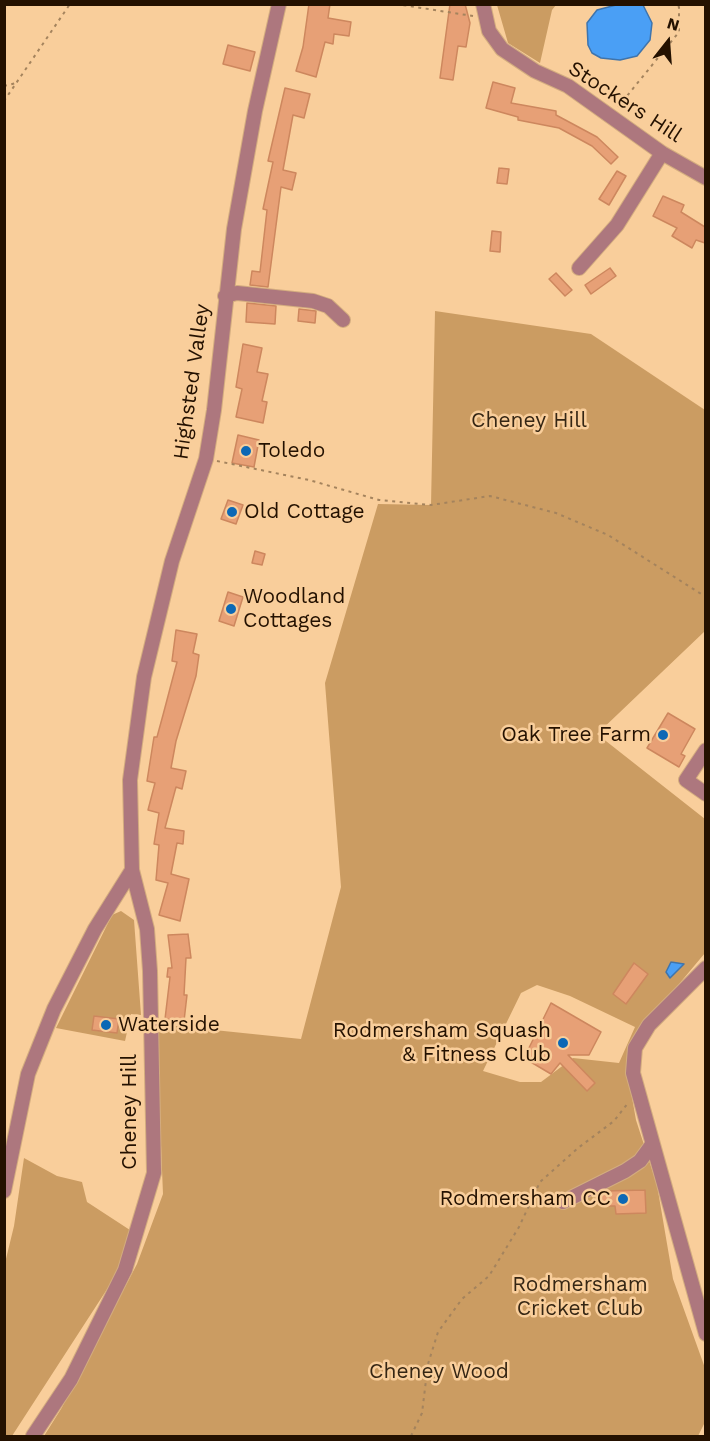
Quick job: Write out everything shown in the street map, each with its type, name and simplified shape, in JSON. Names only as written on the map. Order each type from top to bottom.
[{"type":"street","name":"Highsted Valley","points":[[132,870],[130,780],[144,677],[172,561],[206,459],[214,410],[225,296],[255,111],[279,4]]},
{"type":"street","name":"Stockers Hill","points":[[484,11],[489,31],[502,49],[535,72],[568,86],[662,153],[705,178]]},
{"type":"street","points":[[579,268],[617,225],[662,153]]},
{"type":"street","points":[[225,296],[237,293],[313,301],[328,306],[342,320]]},
{"type":"street","points":[[705,750],[686,780],[705,794]]},
{"type":"street","points":[[4,1191],[28,1074],[54,1009],[95,929],[132,870]]},
{"type":"street","name":"Cheney Hill","points":[[33,1437],[71,1379],[125,1270],[154,1173],[147,929],[132,870]]},
{"type":"street","points":[[705,968],[649,1025],[635,1048],[633,1073],[651,1146],[705,1334]]},
{"type":"street","points":[[563,1202],[625,1171],[640,1161],[651,1146]]},
{"type":"path","points":[[4,101],[70,4]]},
{"type":"path","points":[[396,4],[484,11]]},
{"type":"path","points":[[610,116],[679,32],[679,7],[675,4]]},
{"type":"path","points":[[4,86],[17,83]]},
{"type":"path","points":[[206,459],[309,480],[379,500],[431,505],[490,496],[555,513],[608,535],[705,597]]},
{"type":"path","points":[[411,1437],[422,1413],[428,1364],[438,1332],[462,1299],[489,1276],[519,1227],[540,1182],[578,1148],[614,1121],[637,1092]]},
{"type":"green space","points":[[497,5],[556,5],[552,10],[540,63],[508,43]]},
{"type":"green space","points":[[435,311],[591,334],[705,410],[705,631],[597,734],[705,819],[705,953],[643,1027],[627,1069],[636,1120],[657,1185],[673,1279],[705,1368],[705,1422],[698,1436],[44,1436],[61,1409],[137,1264],[163,1194],[156,1024],[301,1039],[341,887],[325,683],[378,504],[431,505]],"holes":[[[537,985],[570,996],[635,1027],[619,1063],[573,1058],[541,1082],[520,1082],[483,1071],[521,993]]]},
{"type":"green space","points":[[121,911],[134,920],[141,1015],[131,1014],[125,1041],[56,1028],[112,915]],"holes":[[[119,1019],[117,1033],[93,1030]]]},
{"type":"green space","points":[[24,1158],[57,1176],[82,1182],[87,1202],[133,1232],[113,1280],[12,1436],[5,1436],[5,1263],[14,1226]]},
{"type":"water","points":[[616,5],[643,5],[652,23],[650,40],[637,56],[620,60],[601,58],[592,53],[588,45],[587,23],[597,10]]},
{"type":"water","points":[[671,962],[684,964],[670,978],[666,972]]},
{"type":"building","points":[[309,4],[330,4],[328,18],[351,22],[349,36],[334,34],[333,44],[325,42],[316,77],[296,71],[303,47]]},
{"type":"building","points":[[450,4],[465,4],[470,23],[466,47],[458,46],[453,80],[440,78]]},
{"type":"building","points":[[228,45],[255,52],[250,71],[223,64]]},
{"type":"building","points":[[493,82],[515,88],[511,103],[556,111],[556,115],[597,137],[618,157],[611,164],[592,146],[559,128],[518,120],[518,117],[486,108]]},
{"type":"building","points":[[285,88],[310,94],[304,118],[293,115],[283,170],[296,173],[292,190],[281,187],[268,287],[250,285],[252,271],[260,272],[267,210],[263,209],[273,162],[268,161]]},
{"type":"building","points":[[499,168],[509,169],[507,184],[497,183]]},
{"type":"building","points":[[617,171],[626,176],[609,205],[599,199]]},
{"type":"building","points":[[663,196],[684,205],[681,212],[705,227],[705,243],[696,240],[692,248],[672,236],[677,228],[653,216]]},
{"type":"building","points":[[492,231],[501,232],[500,252],[490,251]]},
{"type":"building","points":[[610,268],[616,276],[591,294],[585,285]]},
{"type":"building","points":[[556,273],[572,290],[565,296],[549,279]]},
{"type":"building","points":[[247,303],[276,306],[275,324],[246,322]]},
{"type":"building","points":[[299,309],[316,311],[315,323],[298,321]]},
{"type":"building","points":[[243,344],[262,348],[257,372],[268,374],[262,401],[267,402],[263,423],[236,417],[242,389],[236,387]]},
{"type":"building","name":"Toledo","points":[[238,435],[259,440],[254,467],[232,463]]},
{"type":"building","name":"Old Cottage","points":[[228,500],[243,505],[236,524],[221,519]]},
{"type":"building","points":[[255,551],[265,554],[262,565],[252,563]]},
{"type":"building","name":"Woodland Cottages","points":[[228,592],[243,597],[234,626],[219,621]]},
{"type":"building","points":[[176,630],[197,634],[193,653],[199,655],[196,676],[176,741],[171,768],[186,771],[182,789],[176,787],[165,828],[184,831],[183,844],[177,843],[171,874],[189,879],[180,921],[159,915],[168,883],[156,880],[159,845],[154,844],[159,813],[148,810],[155,783],[147,781],[154,737],[157,737],[177,662],[172,661]]},
{"type":"building","name":"Oak Tree Farm","points":[[668,713],[695,729],[681,754],[685,756],[679,767],[647,748]]},
{"type":"building","points":[[188,934],[191,958],[186,958],[184,995],[187,995],[184,1021],[165,1019],[170,977],[167,977],[168,968],[172,968],[168,935]]},
{"type":"building","points":[[634,963],[648,974],[626,1004],[613,994]]},
{"type":"building","name":"Rodmersham Squash & Fitness Club","points":[[551,1003],[601,1032],[589,1055],[568,1055],[595,1083],[587,1091],[560,1063],[551,1074],[524,1058]]},
{"type":"building","name":"Waterside","points":[[94,1016],[119,1019],[117,1033],[92,1030]]},
{"type":"building","name":"Rodmersham CC","points":[[645,1190],[646,1213],[616,1214],[615,1206],[602,1206],[601,1193],[604,1191]]},
{"type":"place","name":"Toledo","points":[[246,451]]},
{"type":"place","name":"Old Cottage","points":[[232,512]]},
{"type":"place","name":"Woodland Cottages","points":[[231,609]]},
{"type":"place","name":"Oak Tree Farm","points":[[663,735]]},
{"type":"place","name":"Waterside","points":[[106,1025]]},
{"type":"place","name":"Rodmersham Squash & Fitness Club","points":[[563,1043]]},
{"type":"place","name":"Rodmersham CC","points":[[623,1199]]},
{"type":"park label","name":"Rodmersham Cricket Club","points":[[580,1297]]},
{"type":"park label","name":"Cheney Wood","points":[[439,1372]]}]
